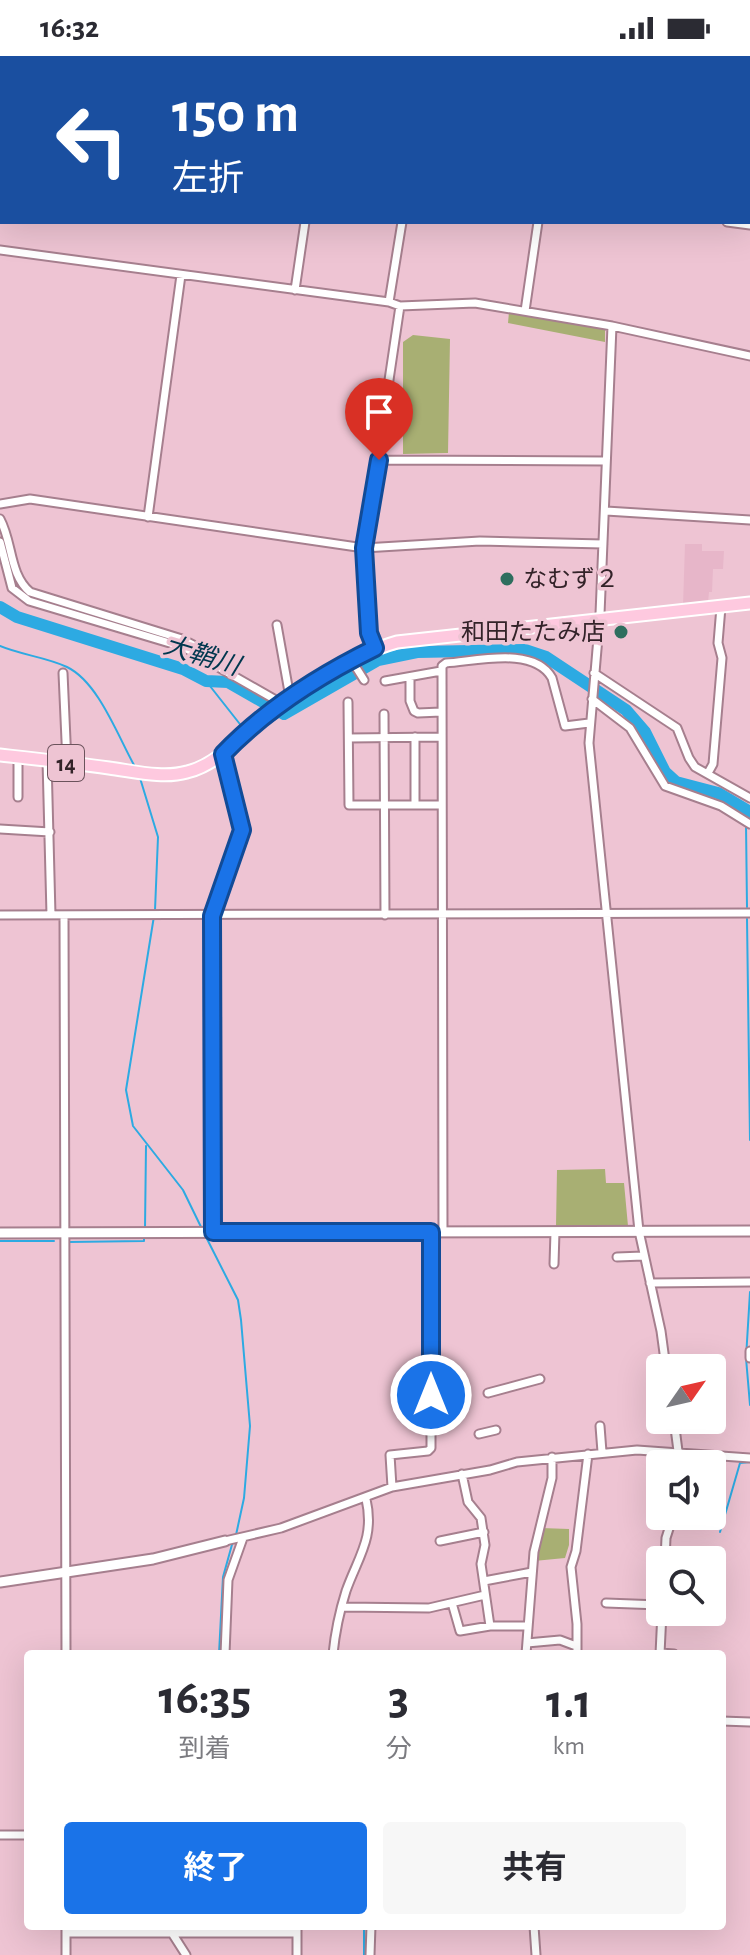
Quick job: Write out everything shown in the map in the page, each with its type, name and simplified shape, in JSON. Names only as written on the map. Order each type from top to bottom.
[{"type":"main road","name":"14","points":[[0,755],[146,773],[184,773],[223,754],[267,713],[375,648],[397,642],[750,603]]},
{"type":"street","points":[[295,290],[305,224]]},
{"type":"street","points":[[389,302],[402,224]]},
{"type":"street","points":[[525,311],[538,224]]},
{"type":"street","points":[[0,250],[389,302],[400,306],[463,303],[525,311],[750,356]]},
{"type":"street","points":[[148,517],[181,275]]},
{"type":"street","points":[[375,648],[369,633],[364,548],[400,306]]},
{"type":"street","points":[[612,326],[606,511],[589,723],[592,783],[639,1231],[664,1354]]},
{"type":"street","points":[[379,460],[606,461]]},
{"type":"street","points":[[0,504],[30,499],[364,548],[480,541],[603,544]]},
{"type":"street","points":[[606,511],[750,520]]},
{"type":"street","points":[[0,519],[10,540],[18,578],[30,592],[182,639],[222,662],[233,673]]},
{"type":"street","points":[[0,542],[12,588],[29,601],[183,647],[233,673],[280,704]]},
{"type":"street","points":[[708,773],[713,764],[722,658],[718,643],[721,607]]},
{"type":"street","points":[[277,625],[292,696]]},
{"type":"street","points":[[443,1232],[441,671],[446,663],[530,659],[548,671],[552,678],[565,726],[589,723]]},
{"type":"street","points":[[354,663],[364,680]]},
{"type":"street","points":[[385,681],[441,671]]},
{"type":"street","points":[[63,673],[67,763]]},
{"type":"street","points":[[594,675],[677,728],[691,764],[750,798]]},
{"type":"street","points":[[410,677],[410,701],[414,711],[441,712]]},
{"type":"street","points":[[592,697],[630,728],[665,786],[711,802],[750,824]]},
{"type":"street","points":[[348,702],[349,805],[441,805]]},
{"type":"street","points":[[384,714],[385,915]]},
{"type":"street","points":[[415,737],[415,805]]},
{"type":"street","points":[[349,738],[441,737]]},
{"type":"street","points":[[211,1233],[212,916],[242,830],[223,754]]},
{"type":"street","points":[[18,757],[18,797]]},
{"type":"street","points":[[47,760],[51,915]]},
{"type":"street","points":[[0,829],[50,832]]},
{"type":"street","points":[[0,915],[750,913]]},
{"type":"street","points":[[64,916],[66,1650]]},
{"type":"street","points":[[0,1233],[748,1231]]},
{"type":"street","points":[[392,1487],[390,1455],[428,1451],[431,1448],[431,1232]]},
{"type":"street","points":[[554,1264],[555,1232]]},
{"type":"street","points":[[617,1257],[643,1256]]},
{"type":"street","points":[[650,1283],[750,1282]]},
{"type":"street","points":[[750,1351],[750,1358]]},
{"type":"street","points":[[488,1393],[540,1379]]},
{"type":"street","points":[[600,1426],[602,1452]]},
{"type":"street","points":[[479,1434],[496,1430]]},
{"type":"street","points":[[0,1582],[156,1558],[242,1538],[281,1528],[392,1487],[552,1457],[646,1451]]},
{"type":"street","points":[[527,1643],[560,1640],[576,1650],[577,1624],[571,1567],[576,1551],[588,1454]]},
{"type":"street","points":[[726,1456],[750,1458]]},
{"type":"street","points":[[526,1650],[534,1552],[552,1478],[552,1457]]},
{"type":"street","points":[[462,1474],[468,1502],[480,1515],[484,1532],[481,1564],[490,1626]]},
{"type":"street","points":[[334,1650],[346,1592],[368,1539],[366,1499]]},
{"type":"street","points":[[440,1541],[484,1532]]},
{"type":"street","points":[[225,1650],[228,1580],[242,1538]]},
{"type":"street","points":[[484,1581],[532,1572]]},
{"type":"street","points":[[343,1607],[429,1608],[485,1595]]},
{"type":"street","points":[[452,1603],[460,1631],[490,1626],[528,1626]]},
{"type":"street","points":[[606,1603],[646,1604]]},
{"type":"street","points":[[661,1650],[662,1626]]},
{"type":"street","points":[[726,1721],[750,1722]]},
{"type":"street","points":[[0,1835],[24,1835]]},
{"type":"street","points":[[66,1955],[66,1930],[172,1933],[297,1930],[297,1955]]},
{"type":"street","points":[[370,1955],[371,1930]]},
{"type":"street","points":[[534,1930],[536,1955]]},
{"type":"street","points":[[172,1933],[186,1955]]},
{"type":"shaded area","points":[[685,544],[702,544],[702,551],[724,551],[723,569],[713,569],[712,592],[709,592],[708,602],[683,606]]},
{"type":"green space","points":[[509,312],[605,329],[605,342],[508,323]]},
{"type":"green space","points":[[413,335],[450,339],[448,453],[403,454],[403,342]]},
{"type":"green space","points":[[605,1169],[606,1183],[624,1183],[628,1226],[556,1226],[557,1170]]},
{"type":"green space","points":[[541,1528],[569,1529],[565,1558],[534,1561]]},
{"type":"waterway","name":"大鞘川","points":[[0,607],[17,617],[183,669],[206,681],[228,682],[284,714],[378,660],[417,652],[525,650],[546,657],[626,710],[645,732],[665,772],[676,782],[718,793],[750,812]]},
{"type":"waterway","points":[[0,646],[59,664],[78,674],[106,710],[134,765]]},
{"type":"waterway","points":[[206,681],[243,728]]},
{"type":"waterway","points":[[251,734],[284,714]]},
{"type":"waterway","points":[[140,778],[158,837],[155,910]]},
{"type":"waterway","name":"大鞘川","points":[[746,810],[746,818]]},
{"type":"waterway","points":[[746,824],[747,907]]},
{"type":"waterway","points":[[154,916],[126,1090],[133,1126],[183,1190],[202,1229]]},
{"type":"waterway","points":[[747,919],[750,1140]]},
{"type":"waterway","points":[[145,1228],[146,1146]]},
{"type":"waterway","points":[[68,1242],[144,1241],[144,1234]]},
{"type":"waterway","points":[[205,1235],[238,1300],[241,1320],[250,1426],[244,1498],[236,1535]]},
{"type":"waterway","points":[[0,1241],[54,1241]]},
{"type":"waterway","points":[[750,1292],[746,1358],[750,1405]]},
{"type":"waterway","points":[[720,1532],[740,1463],[750,1462]]},
{"type":"waterway","points":[[219,1650],[223,1577],[233,1541]]},
{"type":"waterway","points":[[364,1930],[364,1955]]},
{"type":"place","name":"なむず２","points":[[507,579]]},
{"type":"place","name":"和田たたみ店","points":[[621,632]]},
{"type":"route","points":[[379,460],[364,548],[369,633],[375,648],[278,704],[223,754],[242,830],[212,916],[213,1232],[431,1232],[431,1395]]}]
